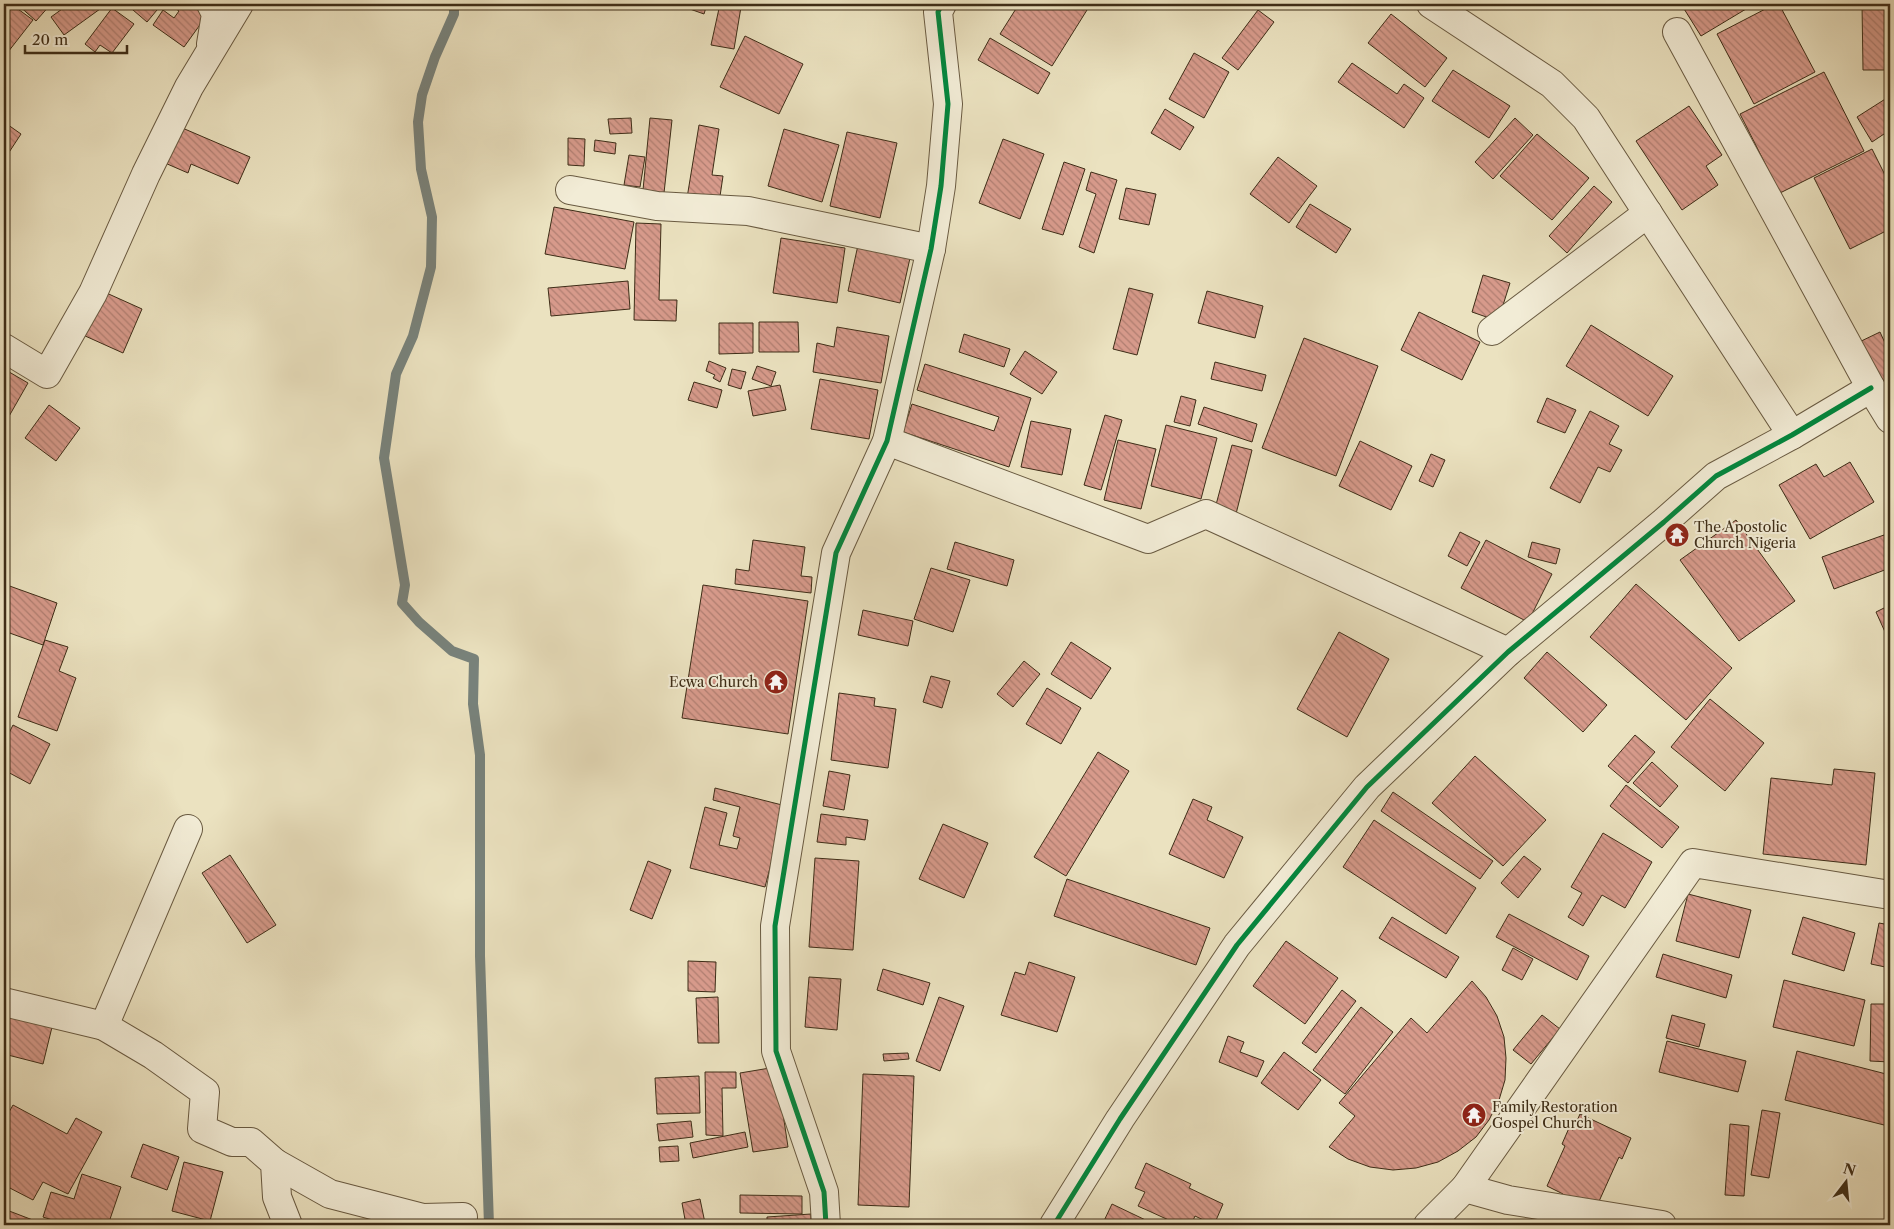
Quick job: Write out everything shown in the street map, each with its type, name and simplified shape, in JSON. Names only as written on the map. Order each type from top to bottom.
[{"type":"street","points":[[210,50],[216,14],[211,4]]},
{"type":"street","points":[[4,348],[47,374],[93,292],[146,174],[189,87],[239,4]]},
{"type":"street","points":[[826,1225],[824,1192],[776,1051],[775,926],[836,553],[887,441],[931,249],[941,186],[948,104],[938,12],[942,4]]},
{"type":"street","points":[[1431,4],[1552,84],[1586,118],[1792,435]]},
{"type":"street","points":[[1677,32],[1871,388],[1890,419]]},
{"type":"street","points":[[570,190],[657,206],[748,211],[931,249]]},
{"type":"street","points":[[1492,332],[1648,214]]},
{"type":"street","points":[[1054,1225],[1120,1119],[1238,945],[1367,787],[1508,652],[1664,522],[1716,476],[1792,435],[1871,388]]},
{"type":"street","points":[[887,441],[1148,539],[1206,514],[1508,652]]},
{"type":"street","points":[[104,1026],[188,829]]},
{"type":"street","points":[[1428,1225],[1465,1188],[1693,863],[1890,895]]},
{"type":"street","points":[[4,1002],[104,1026],[153,1055],[204,1092],[202,1129],[232,1142],[251,1142],[275,1163],[330,1194],[423,1218],[463,1217]]},
{"type":"street","points":[[275,1163],[277,1197],[288,1225]]},
{"type":"street","points":[[1465,1188],[1508,1200],[1662,1225]]},
{"type":"building","points":[[4,4],[11,4],[33,20],[8,52],[4,49]]},
{"type":"building","points":[[17,4],[51,4],[36,21]]},
{"type":"building","points":[[69,4],[97,4],[100,9],[64,35],[51,17]]},
{"type":"building","points":[[126,4],[162,4],[147,22]]},
{"type":"building","points":[[169,4],[190,4],[207,15],[184,47],[153,25],[163,10],[174,18],[179,11]]},
{"type":"building","points":[[689,4],[707,4],[704,14],[687,8]]},
{"type":"building","points":[[720,4],[741,7],[734,49],[711,45]]},
{"type":"building","points":[[1019,4],[1076,4],[1087,10],[1052,66],[1000,34]]},
{"type":"building","points":[[1681,4],[1749,4],[1751,6],[1701,36]]},
{"type":"building","points":[[1775,4],[1779,4],[1815,72],[1754,104],[1717,34]]},
{"type":"building","points":[[1862,4],[1890,4],[1890,70],[1863,70]]},
{"type":"building","points":[[112,8],[134,24],[112,53],[100,45],[95,52],[85,44]]},
{"type":"building","points":[[1258,10],[1274,22],[1238,70],[1222,58]]},
{"type":"building","points":[[1391,14],[1447,58],[1425,87],[1368,43]]},
{"type":"building","points":[[745,36],[803,64],[779,114],[720,87]]},
{"type":"building","points":[[990,38],[1050,73],[1038,94],[978,60]]},
{"type":"building","points":[[1194,53],[1229,72],[1204,118],[1169,99]]},
{"type":"building","points":[[1352,63],[1397,94],[1404,84],[1424,98],[1404,128],[1338,82]]},
{"type":"building","points":[[1453,70],[1510,106],[1489,138],[1432,101]]},
{"type":"building","points":[[1824,72],[1864,151],[1780,193],[1740,114]]},
{"type":"building","points":[[1890,96],[1890,130],[1872,142],[1857,117]]},
{"type":"building","points":[[1689,106],[1722,155],[1706,166],[1718,185],[1682,210],[1636,141]]},
{"type":"building","points":[[1165,109],[1194,127],[1180,150],[1151,133]]},
{"type":"building","points":[[631,118],[632,133],[610,134],[608,119]]},
{"type":"building","points":[[650,118],[672,120],[664,193],[643,190]]},
{"type":"building","points":[[1515,118],[1533,135],[1493,179],[1475,162]]},
{"type":"building","points":[[4,122],[21,134],[4,160]]},
{"type":"building","points":[[699,125],[719,129],[712,175],[723,176],[719,203],[687,198]]},
{"type":"building","points":[[180,127],[250,157],[238,184],[191,164],[188,173],[165,163]]},
{"type":"building","points":[[784,129],[839,145],[822,202],[768,186]]},
{"type":"building","points":[[847,132],[897,143],[880,218],[830,206]]},
{"type":"building","points":[[1537,134],[1589,178],[1552,220],[1500,176]]},
{"type":"building","points":[[568,138],[585,139],[584,166],[568,165]]},
{"type":"building","points":[[1003,139],[1044,154],[1020,219],[979,203]]},
{"type":"building","points":[[595,140],[616,143],[615,154],[594,151]]},
{"type":"building","points":[[1872,149],[1890,185],[1890,229],[1850,249],[1814,178]]},
{"type":"building","points":[[629,155],[645,157],[640,187],[624,185]]},
{"type":"building","points":[[1278,157],[1317,186],[1289,223],[1250,194]]},
{"type":"building","points":[[1064,162],[1085,169],[1063,235],[1042,229]]},
{"type":"building","points":[[1091,172],[1117,180],[1094,253],[1079,247],[1096,194],[1086,190]]},
{"type":"building","points":[[1594,186],[1612,202],[1567,253],[1549,236]]},
{"type":"building","points":[[1126,188],[1156,194],[1149,225],[1119,219]]},
{"type":"building","points":[[1310,204],[1351,229],[1336,253],[1296,227]]},
{"type":"building","points":[[554,207],[634,222],[625,269],[545,254]]},
{"type":"building","points":[[636,223],[661,224],[659,300],[677,300],[676,321],[634,320]]},
{"type":"building","points":[[781,238],[845,248],[837,303],[773,293]]},
{"type":"building","points":[[858,245],[910,258],[900,303],[848,291]]},
{"type":"building","points":[[1483,275],[1510,283],[1498,321],[1472,312]]},
{"type":"building","points":[[628,281],[630,309],[551,316],[548,288]]},
{"type":"building","points":[[1129,288],[1153,294],[1137,355],[1113,349]]},
{"type":"building","points":[[102,291],[142,309],[123,353],[83,335]]},
{"type":"building","points":[[1207,291],[1263,306],[1255,338],[1198,323]]},
{"type":"building","points":[[1419,312],[1480,342],[1462,380],[1401,350]]},
{"type":"building","points":[[759,322],[798,322],[799,352],[759,352]]},
{"type":"building","points":[[719,323],[753,323],[753,353],[719,354]]},
{"type":"building","points":[[1591,325],[1673,376],[1648,416],[1566,366]]},
{"type":"building","points":[[837,327],[889,336],[881,383],[813,372],[817,343],[834,347]]},
{"type":"building","points":[[1880,332],[1890,354],[1890,380],[1873,388],[1853,345]]},
{"type":"building","points":[[964,334],[1010,349],[1004,367],[959,352]]},
{"type":"building","points":[[1304,338],[1378,366],[1336,476],[1262,448]]},
{"type":"building","points":[[1025,351],[1057,372],[1042,394],[1010,374]]},
{"type":"building","points":[[709,361],[726,368],[720,382],[713,378],[715,375],[706,371]]},
{"type":"building","points":[[1215,362],[1266,375],[1262,391],[1211,379]]},
{"type":"building","points":[[925,364],[1031,398],[1009,467],[903,432],[912,404],[994,431],[999,417],[917,390]]},
{"type":"building","points":[[757,366],[776,372],[771,386],[752,379]]},
{"type":"building","points":[[4,369],[28,383],[4,425]]},
{"type":"building","points":[[732,369],[746,372],[741,389],[728,385]]},
{"type":"building","points":[[820,379],[878,390],[869,439],[811,429]]},
{"type":"building","points":[[694,382],[722,390],[717,408],[688,400]]},
{"type":"building","points":[[780,385],[786,410],[753,416],[748,391]]},
{"type":"building","points":[[1181,396],[1196,400],[1190,426],[1174,422]]},
{"type":"building","points":[[1547,398],[1576,410],[1565,433],[1537,422]]},
{"type":"building","points":[[49,405],[80,428],[56,461],[25,438]]},
{"type":"building","points":[[1204,407],[1257,424],[1252,442],[1198,424]]},
{"type":"building","points":[[1590,411],[1619,426],[1609,444],[1622,450],[1610,472],[1598,467],[1580,503],[1550,488]]},
{"type":"building","points":[[1105,415],[1122,420],[1101,490],[1084,485]]},
{"type":"building","points":[[1031,421],[1071,429],[1062,475],[1021,467]]},
{"type":"building","points":[[1166,425],[1217,438],[1201,499],[1151,486]]},
{"type":"building","points":[[1118,440],[1156,449],[1141,509],[1104,500]]},
{"type":"building","points":[[1360,441],[1412,466],[1391,510],[1339,486]]},
{"type":"building","points":[[1232,445],[1252,450],[1234,522],[1213,516]]},
{"type":"building","points":[[1431,454],[1445,460],[1433,487],[1419,481]]},
{"type":"building","points":[[1850,462],[1874,502],[1810,539],[1779,485],[1816,464],[1824,477]]},
{"type":"building","points":[[1736,520],[1795,601],[1739,641],[1680,560]]},
{"type":"building","points":[[1460,532],[1480,542],[1467,566],[1448,556]]},
{"type":"building","points":[[1884,535],[1890,551],[1890,568],[1834,589],[1822,557]]},
{"type":"building","points":[[753,540],[805,547],[801,576],[812,577],[811,593],[735,584],[736,569],[749,571]]},
{"type":"building","points":[[1486,540],[1552,574],[1528,622],[1461,588]]},
{"type":"building","points":[[955,542],[1014,560],[1007,586],[947,569]]},
{"type":"building","points":[[1532,542],[1560,549],[1556,564],[1528,557]]},
{"type":"building","points":[[931,568],[970,580],[953,632],[914,619]]},
{"type":"building","points":[[4,584],[57,603],[43,645],[4,631]]},
{"type":"building","points":[[1636,584],[1732,668],[1686,720],[1590,637]]},
{"type":"building","points":[[703,585],[808,601],[788,734],[682,718]]},
{"type":"building","points":[[1890,605],[1890,643],[1876,612]]},
{"type":"building","points":[[863,610],[913,621],[908,646],[858,635]]},
{"type":"building","points":[[1339,632],[1389,659],[1347,737],[1297,709]]},
{"type":"building","points":[[45,640],[68,647],[59,671],[76,678],[57,731],[18,717]]},
{"type":"building","points":[[1071,642],[1111,668],[1091,699],[1051,674]]},
{"type":"building","points":[[1547,652],[1607,705],[1583,732],[1524,678]]},
{"type":"building","points":[[1024,661],[1040,674],[1013,707],[997,694]]},
{"type":"building","points":[[931,676],[950,681],[942,708],[923,702]]},
{"type":"building","points":[[1047,688],[1081,708],[1061,744],[1026,724]]},
{"type":"building","points":[[839,693],[875,698],[874,706],[896,709],[888,768],[831,760]]},
{"type":"building","points":[[1710,699],[1764,743],[1725,791],[1671,747]]},
{"type":"building","points":[[13,725],[50,744],[30,784],[4,770],[4,743]]},
{"type":"building","points":[[1635,735],[1655,752],[1628,783],[1608,766]]},
{"type":"building","points":[[1098,752],[1129,771],[1066,876],[1034,857]]},
{"type":"building","points":[[1475,756],[1546,820],[1503,866],[1432,803]]},
{"type":"building","points":[[1652,762],[1678,786],[1660,807],[1633,783]]},
{"type":"building","points":[[1834,769],[1875,773],[1866,865],[1763,854],[1771,778],[1832,785]]},
{"type":"building","points":[[829,771],[850,775],[844,810],[823,806]]},
{"type":"building","points":[[1626,785],[1679,827],[1662,848],[1610,806]]},
{"type":"building","points":[[715,788],[786,806],[765,887],[690,868],[705,807],[727,813],[719,845],[737,849],[740,838],[733,836],[740,807],[713,800]]},
{"type":"building","points":[[1393,792],[1493,861],[1480,879],[1381,811]]},
{"type":"building","points":[[1193,799],[1212,807],[1207,820],[1243,837],[1224,878],[1169,854]]},
{"type":"building","points":[[821,814],[868,820],[865,840],[846,837],[846,845],[817,842]]},
{"type":"building","points":[[1374,820],[1476,888],[1446,934],[1343,867]]},
{"type":"building","points":[[943,824],[988,843],[964,898],[919,879]]},
{"type":"building","points":[[1603,833],[1652,862],[1625,908],[1602,895],[1583,926],[1568,917],[1582,893],[1571,887]]},
{"type":"building","points":[[230,855],[276,925],[247,943],[202,873]]},
{"type":"building","points":[[1524,856],[1541,869],[1518,898],[1501,883]]},
{"type":"building","points":[[815,858],[859,861],[853,950],[809,947]]},
{"type":"building","points":[[648,861],[671,870],[652,919],[630,910]]},
{"type":"building","points":[[1067,879],[1210,928],[1196,965],[1054,916]]},
{"type":"building","points":[[1688,894],[1751,910],[1739,958],[1676,941]]},
{"type":"building","points":[[1509,914],[1589,956],[1577,980],[1496,937]]},
{"type":"building","points":[[1392,917],[1459,957],[1446,978],[1379,938]]},
{"type":"building","points":[[1803,917],[1855,933],[1844,971],[1792,954]]},
{"type":"building","points":[[1879,923],[1890,925],[1890,968],[1871,964]]},
{"type":"building","points":[[1286,941],[1338,978],[1305,1024],[1253,986]]},
{"type":"building","points":[[1513,948],[1533,959],[1522,980],[1502,970]]},
{"type":"building","points":[[1663,954],[1732,975],[1726,998],[1656,977]]},
{"type":"building","points":[[688,961],[716,962],[715,992],[688,991]]},
{"type":"building","points":[[1029,962],[1075,977],[1057,1032],[1001,1015],[1015,972],[1025,975]]},
{"type":"building","points":[[883,969],[930,983],[923,1005],[877,990]]},
{"type":"building","points":[[809,977],[841,979],[837,1030],[805,1027]]},
{"type":"building","points":[[1784,980],[1865,1000],[1854,1046],[1773,1027]]},
{"type":"building","points":[[1472,981],[1486,997],[1497,1016],[1504,1037],[1506,1058],[1505,1080],[1499,1100],[1489,1120],[1476,1137],[1458,1151],[1438,1162],[1416,1168],[1393,1170],[1370,1167],[1348,1159],[1329,1147],[1355,1116],[1339,1103],[1411,1018],[1427,1033]]},
{"type":"building","points":[[1342,990],[1356,1001],[1316,1053],[1302,1043]]},
{"type":"building","points":[[718,997],[719,1043],[698,1043],[696,998]]},
{"type":"building","points":[[939,997],[964,1006],[940,1071],[916,1061]]},
{"type":"building","points":[[1871,1004],[1890,1004],[1890,1062],[1870,1061]]},
{"type":"building","points":[[1361,1007],[1393,1032],[1345,1094],[1313,1070]]},
{"type":"building","points":[[4,1010],[53,1023],[43,1064],[4,1054]]},
{"type":"building","points":[[1542,1015],[1560,1029],[1531,1064],[1513,1050]]},
{"type":"building","points":[[1672,1015],[1705,1024],[1699,1047],[1666,1038]]},
{"type":"building","points":[[1228,1036],[1244,1042],[1240,1052],[1264,1061],[1257,1077],[1219,1062]]},
{"type":"building","points":[[1667,1041],[1746,1061],[1738,1092],[1659,1072]]},
{"type":"building","points":[[1797,1051],[1890,1075],[1890,1115],[1888,1126],[1785,1100]]},
{"type":"building","points":[[1284,1052],[1321,1080],[1298,1110],[1261,1083]]},
{"type":"building","points":[[908,1053],[909,1059],[884,1061],[883,1054]]},
{"type":"building","points":[[776,1067],[788,1147],[753,1152],[740,1073]]},
{"type":"building","points":[[705,1072],[736,1072],[736,1088],[722,1088],[723,1136],[706,1135]]},
{"type":"building","points":[[863,1074],[914,1076],[909,1207],[858,1205]]},
{"type":"building","points":[[699,1076],[700,1113],[657,1114],[655,1078]]},
{"type":"building","points":[[13,1105],[67,1134],[76,1118],[102,1132],[68,1194],[43,1182],[33,1200],[4,1185],[4,1121]]},
{"type":"building","points":[[1762,1110],[1780,1113],[1769,1178],[1751,1175]]},
{"type":"building","points":[[1580,1114],[1631,1138],[1622,1159],[1619,1157],[1596,1208],[1560,1200],[1563,1194],[1547,1186],[1565,1146],[1562,1144],[1569,1128],[1573,1130]]},
{"type":"building","points":[[691,1121],[693,1137],[659,1141],[657,1124]]},
{"type":"building","points":[[1730,1124],[1749,1126],[1744,1196],[1725,1195]]},
{"type":"building","points":[[745,1132],[748,1147],[693,1158],[690,1143]]},
{"type":"building","points":[[143,1144],[179,1157],[167,1190],[131,1177]]},
{"type":"building","points":[[678,1146],[679,1161],[660,1162],[659,1147]]},
{"type":"building","points":[[184,1162],[223,1172],[210,1221],[172,1211]]},
{"type":"building","points":[[1146,1163],[1191,1184],[1189,1188],[1223,1204],[1214,1225],[1195,1216],[1191,1225],[1172,1225],[1173,1222],[1138,1206],[1145,1192],[1135,1188]]},
{"type":"building","points":[[82,1174],[121,1187],[108,1225],[68,1225],[43,1217],[51,1192],[74,1199]]},
{"type":"building","points":[[740,1195],[802,1196],[802,1214],[740,1213]]},
{"type":"building","points":[[700,1199],[705,1223],[686,1225],[682,1203]]},
{"type":"building","points":[[1112,1204],[1156,1225],[1102,1225]]},
{"type":"building","points":[[4,1209],[38,1222],[37,1225],[4,1225]]},
{"type":"building","points":[[811,1214],[811,1225],[767,1225],[767,1217]]},
{"type":"waterway","points":[[454,4],[454,14],[435,57],[422,95],[418,122],[421,169],[432,217],[431,267],[413,336],[396,374],[384,458],[405,585],[402,603],[419,622],[452,651],[474,659],[473,704],[480,755],[480,956],[489,1225]]},
{"type":"cycle path","points":[[826,1225],[824,1192],[776,1051],[775,926],[836,553],[887,441],[931,249],[941,186],[948,104],[938,12],[942,4]]},
{"type":"cycle path","points":[[1054,1225],[1120,1119],[1237,945],[1367,787],[1508,652],[1664,522],[1716,476],[1792,435],[1871,388]]},
{"type":"place","name":"The Apostolic Church Nigeria","points":[[1677,535]]},
{"type":"place","name":"Ecwa Church","points":[[776,682]]},
{"type":"place","name":"Family Restoration Gospel Church","points":[[1474,1115]]}]
